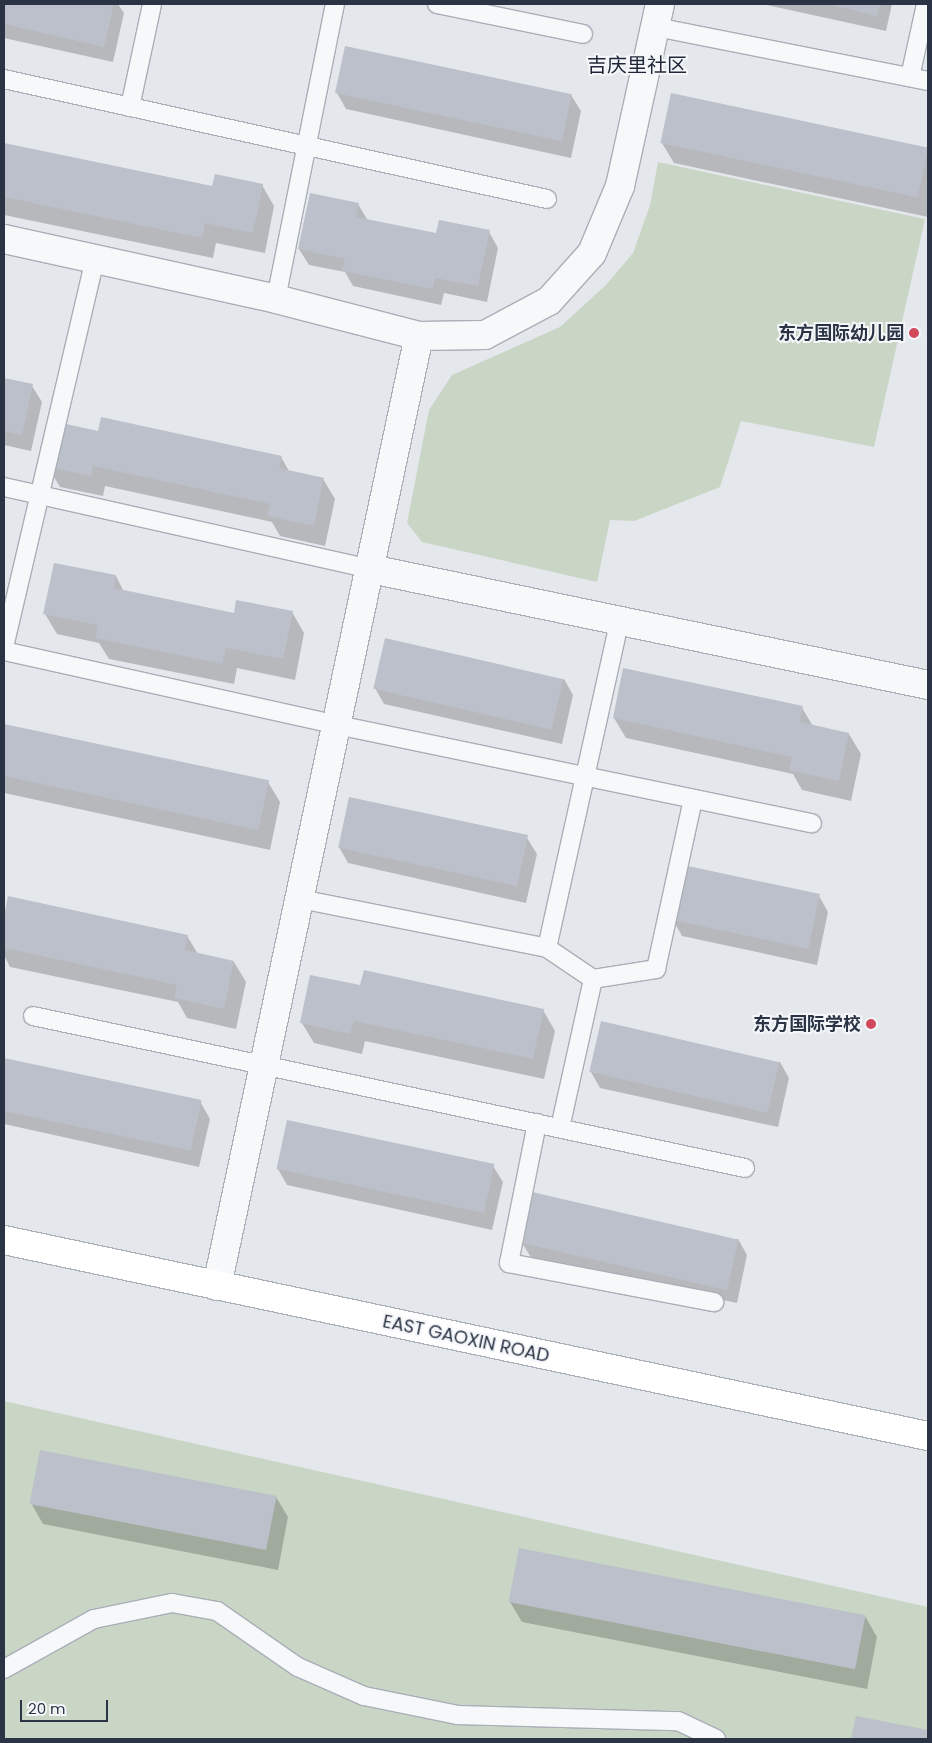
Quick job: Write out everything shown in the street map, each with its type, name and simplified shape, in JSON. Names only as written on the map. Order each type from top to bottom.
[{"type":"main road","name":"EAST GAOXIN ROAD","points":[[4,1240],[928,1436]]},
{"type":"street","points":[[4,239],[276,299],[418,336],[486,335],[549,301],[592,253],[620,186],[658,15]]},
{"type":"street","points":[[217,1286],[338,725],[418,336]]},
{"type":"street","points":[[371,569],[928,685]]},
{"type":"lane","points":[[130,107],[152,4]]},
{"type":"lane","points":[[276,299],[335,4]]},
{"type":"lane","points":[[437,4],[583,34]]},
{"type":"lane","points":[[910,77],[926,4]]},
{"type":"lane","points":[[658,15],[928,81]]},
{"type":"lane","points":[[4,79],[546,199]]},
{"type":"lane","points":[[95,259],[4,649],[338,725],[812,823]]},
{"type":"lane","points":[[4,487],[371,569]]},
{"type":"lane","points":[[547,948],[620,620]]},
{"type":"lane","points":[[300,899],[547,948],[593,979],[656,969],[693,799]]},
{"type":"lane","points":[[560,1128],[593,979]]},
{"type":"lane","points":[[33,1016],[746,1168]]},
{"type":"lane","points":[[537,1123],[509,1262],[714,1302]]},
{"type":"lane","points":[[4,1669],[94,1619],[172,1603],[217,1611],[298,1667],[364,1696],[457,1716],[678,1721],[716,1739]]},
{"type":"green space","points":[[658,162],[925,219],[874,447],[741,421],[720,487],[634,521],[610,520],[597,582],[422,542],[407,523],[429,410],[452,375],[560,327],[606,285],[633,253],[650,205]]},
{"type":"green space","points":[[4,1401],[928,1607],[928,1739],[4,1739]]},
{"type":"building","points":[[4,4],[114,4],[104,47],[4,24]]},
{"type":"building","points":[[827,4],[880,4],[877,16]]},
{"type":"building","points":[[345,46],[572,94],[562,141],[335,93]]},
{"type":"building","points":[[671,93],[928,148],[918,198],[660,143]]},
{"type":"building","points":[[4,143],[212,186],[215,174],[263,184],[253,233],[205,223],[202,238],[4,197]]},
{"type":"building","points":[[310,193],[359,203],[356,217],[436,233],[439,220],[490,230],[478,286],[435,278],[432,289],[342,271],[345,259],[298,249]]},
{"type":"building","points":[[4,378],[33,384],[22,435],[4,431]]},
{"type":"building","points":[[101,417],[282,456],[279,468],[324,478],[314,526],[267,516],[270,504],[93,466],[91,476],[47,467],[57,422],[98,431]]},
{"type":"building","points":[[54,563],[116,575],[114,588],[234,613],[236,600],[293,611],[283,659],[226,648],[222,664],[95,638],[98,625],[43,614]]},
{"type":"building","points":[[385,638],[563,679],[552,730],[373,689]]},
{"type":"building","points":[[623,668],[803,706],[800,722],[849,733],[839,781],[789,770],[792,757],[613,718]]},
{"type":"building","points":[[4,724],[269,780],[258,830],[4,776]]},
{"type":"building","points":[[349,797],[528,835],[517,886],[338,848]]},
{"type":"building","points":[[683,865],[820,894],[808,949],[671,920]]},
{"type":"building","points":[[8,896],[188,935],[185,950],[234,961],[224,1009],[174,998],[177,985],[4,948],[4,917]]},
{"type":"building","points":[[364,970],[544,1009],[533,1059],[354,1021],[350,1034],[300,1023],[310,975],[360,985]]},
{"type":"building","points":[[601,1021],[779,1062],[768,1113],[589,1072]]},
{"type":"building","points":[[4,1058],[202,1100],[191,1151],[4,1111]]},
{"type":"building","points":[[287,1120],[494,1164],[484,1213],[277,1169]]},
{"type":"building","points":[[532,1192],[739,1240],[727,1290],[520,1243]]},
{"type":"building","points":[[40,1450],[277,1496],[266,1550],[30,1504]]},
{"type":"building","points":[[519,1548],[866,1615],[855,1669],[509,1602]]},
{"type":"building","points":[[856,1716],[928,1730],[928,1739],[851,1739]]},
{"type":"place","name":"东方国际幼儿园","points":[[914,333]]},
{"type":"place","name":"东方国际学校","points":[[871,1024]]},
{"type":"district","name":"吉庆里社区","points":[[637,65]]}]
